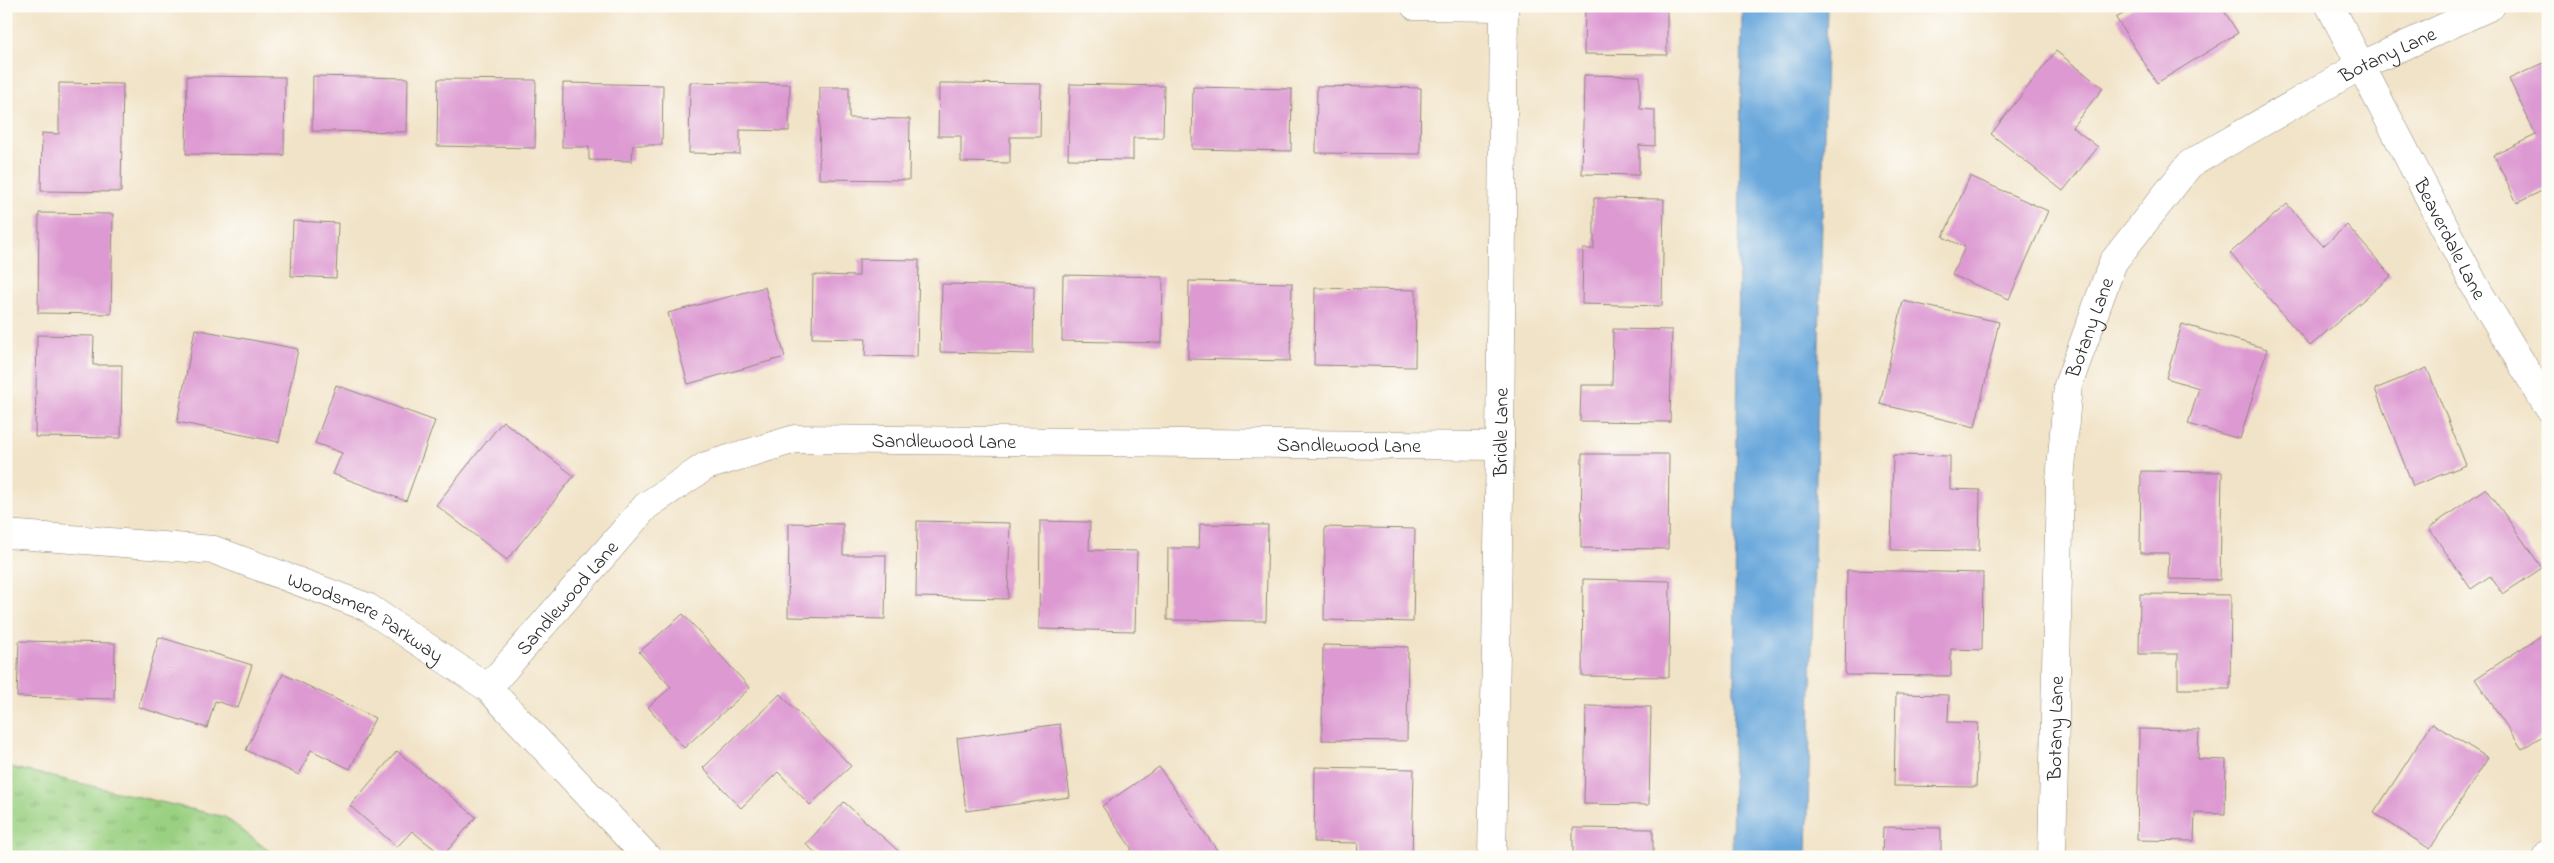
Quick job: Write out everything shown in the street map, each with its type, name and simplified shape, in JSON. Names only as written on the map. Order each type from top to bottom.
[{"type":"street","points":[[1415,6],[1504,7]]},
{"type":"street","name":"Beaverdale Lane","points":[[2330,6],[2475,286],[2548,407]]},
{"type":"street","name":"Botany Lane","points":[[2052,857],[2060,481],[2068,385],[2113,262],[2190,164],[2360,66],[2491,6]]},
{"type":"street","name":"Bridle Lane","points":[[1492,857],[1500,446],[1504,7]]},
{"type":"street","name":"Sandlewood Lane","points":[[488,688],[646,506],[706,466],[795,439],[1500,446]]},
{"type":"street","name":"Woodsmere Parkway","points":[[6,534],[214,550],[367,607],[488,688],[647,857]]},
{"type":"green space","points":[[6,766],[225,817],[277,857],[6,857]]},
{"type":"water","points":[[1742,6],[1827,6],[1807,857],[1732,857]]},
{"type":"building","points":[[1585,6],[1667,6],[1667,55],[1584,54]]},
{"type":"building","points":[[2136,6],[2221,6],[2238,33],[2157,83],[2116,18]]},
{"type":"building","points":[[2056,51],[2103,88],[2072,127],[2098,147],[2063,191],[1991,134]]},
{"type":"building","points":[[2548,61],[2548,188],[2517,203],[2494,155],[2536,135],[2509,79]]},
{"type":"building","points":[[1584,75],[1640,76],[1640,109],[1655,110],[1655,146],[1639,145],[1639,175],[1582,174]]},
{"type":"building","points":[[187,76],[285,77],[284,155],[186,154]]},
{"type":"building","points":[[313,76],[408,78],[407,132],[312,131]]},
{"type":"building","points":[[438,79],[536,80],[535,148],[437,146]]},
{"type":"building","points":[[690,82],[790,84],[789,131],[740,130],[740,154],[689,153]]},
{"type":"building","points":[[59,83],[123,84],[121,192],[41,191],[42,133],[59,134]]},
{"type":"building","points":[[563,83],[663,85],[662,145],[633,145],[632,161],[589,160],[589,147],[562,147]]},
{"type":"building","points":[[939,83],[1041,84],[1040,137],[1010,137],[1010,163],[961,162],[961,136],[938,136]]},
{"type":"building","points":[[1070,84],[1164,86],[1163,138],[1133,138],[1133,160],[1068,159]]},
{"type":"building","points":[[1317,86],[1421,88],[1420,154],[1316,153]]},
{"type":"building","points":[[820,87],[849,87],[849,118],[910,119],[909,180],[819,179]]},
{"type":"building","points":[[1193,87],[1292,89],[1291,151],[1192,149]]},
{"type":"building","points":[[1970,176],[2048,211],[2009,299],[1952,275],[1965,247],[1943,237]]},
{"type":"building","points":[[1594,198],[1664,199],[1662,306],[1582,304],[1583,249],[1594,249]]},
{"type":"building","points":[[2287,204],[2323,246],[2347,225],[2391,276],[2310,346],[2230,253]]},
{"type":"building","points":[[39,213],[113,214],[111,314],[38,313]]},
{"type":"building","points":[[293,221],[338,223],[336,278],[291,276]]},
{"type":"building","points":[[859,259],[919,260],[917,357],[865,356],[866,339],[812,338],[813,275],[859,276]]},
{"type":"building","points":[[1063,275],[1163,277],[1162,343],[1062,341]]},
{"type":"building","points":[[1189,281],[1292,283],[1290,361],[1188,359]]},
{"type":"building","points":[[942,284],[1034,286],[1033,354],[940,352]]},
{"type":"building","points":[[765,287],[785,357],[688,384],[668,313]]},
{"type":"building","points":[[1315,288],[1416,290],[1415,367],[1314,365]]},
{"type":"building","points":[[1903,301],[1999,322],[1975,427],[1880,404]]},
{"type":"building","points":[[2182,324],[2267,349],[2240,439],[2188,424],[2199,388],[2166,378]]},
{"type":"building","points":[[195,329],[298,349],[279,442],[177,422]]},
{"type":"building","points":[[1613,329],[1672,330],[1670,422],[1580,421],[1581,385],[1612,385]]},
{"type":"building","points":[[37,335],[94,336],[93,365],[122,365],[121,438],[35,437]]},
{"type":"building","points":[[2427,368],[2466,465],[2413,486],[2375,389]]},
{"type":"building","points":[[336,385],[435,421],[406,501],[333,474],[342,453],[315,443]]},
{"type":"building","points":[[503,421],[574,476],[507,560],[436,505]]},
{"type":"building","points":[[1582,454],[1669,454],[1668,549],[1581,548]]},
{"type":"building","points":[[1893,455],[1950,456],[1950,489],[1980,490],[1979,551],[1891,550]]},
{"type":"building","points":[[2141,471],[2222,472],[2220,580],[2168,579],[2169,553],[2140,553]]},
{"type":"building","points":[[2486,488],[2542,568],[2503,594],[2490,576],[2471,589],[2429,528]]},
{"type":"building","points":[[917,521],[1010,523],[1008,599],[916,597]]},
{"type":"building","points":[[1040,521],[1090,522],[1089,550],[1137,551],[1135,631],[1039,629]]},
{"type":"building","points":[[789,523],[843,524],[843,555],[886,555],[885,619],[788,617]]},
{"type":"building","points":[[1200,524],[1268,525],[1266,621],[1167,620],[1168,548],[1199,548]]},
{"type":"building","points":[[1325,527],[1415,529],[1413,622],[1324,620]]},
{"type":"building","points":[[1847,570],[1983,573],[1982,650],[1951,649],[1951,676],[1845,675]]},
{"type":"building","points":[[1583,579],[1670,581],[1669,677],[1582,676]]},
{"type":"building","points":[[2140,594],[2231,595],[2230,689],[2178,689],[2178,654],[2139,654]]},
{"type":"building","points":[[683,614],[750,688],[684,748],[648,707],[671,687],[639,652]]},
{"type":"building","points":[[2548,631],[2548,732],[2522,749],[2475,679]]},
{"type":"building","points":[[159,637],[252,665],[238,708],[215,701],[207,728],[138,707]]},
{"type":"building","points":[[19,641],[115,643],[114,699],[17,697]]},
{"type":"building","points":[[1323,645],[1408,647],[1407,741],[1322,740]]},
{"type":"building","points":[[283,674],[375,718],[350,769],[311,750],[299,775],[246,750]]},
{"type":"building","points":[[780,694],[851,766],[810,805],[778,772],[741,808],[703,768]]},
{"type":"building","points":[[1896,694],[1949,695],[1948,722],[1978,723],[1976,787],[1894,786]]},
{"type":"building","points":[[1586,706],[1651,707],[1649,805],[1584,804]]},
{"type":"building","points":[[2432,723],[2488,758],[2430,849],[2374,813]]},
{"type":"building","points":[[1060,724],[1070,797],[966,811],[957,738]]},
{"type":"building","points":[[2139,729],[2199,730],[2198,759],[2226,760],[2225,814],[2195,813],[2194,841],[2137,840]]},
{"type":"building","points":[[397,751],[476,817],[443,856],[412,831],[397,847],[350,806]]},
{"type":"building","points":[[1159,767],[1219,853],[1213,857],[1120,857],[1132,849],[1102,806]]},
{"type":"building","points":[[1315,767],[1414,769],[1412,857],[1357,857],[1358,843],[1314,842]]},
{"type":"building","points":[[844,802],[905,857],[820,857],[806,844]]},
{"type":"building","points":[[1883,827],[1941,828],[1941,857],[1882,857]]},
{"type":"building","points":[[1573,828],[1653,829],[1653,857],[1573,857]]}]
